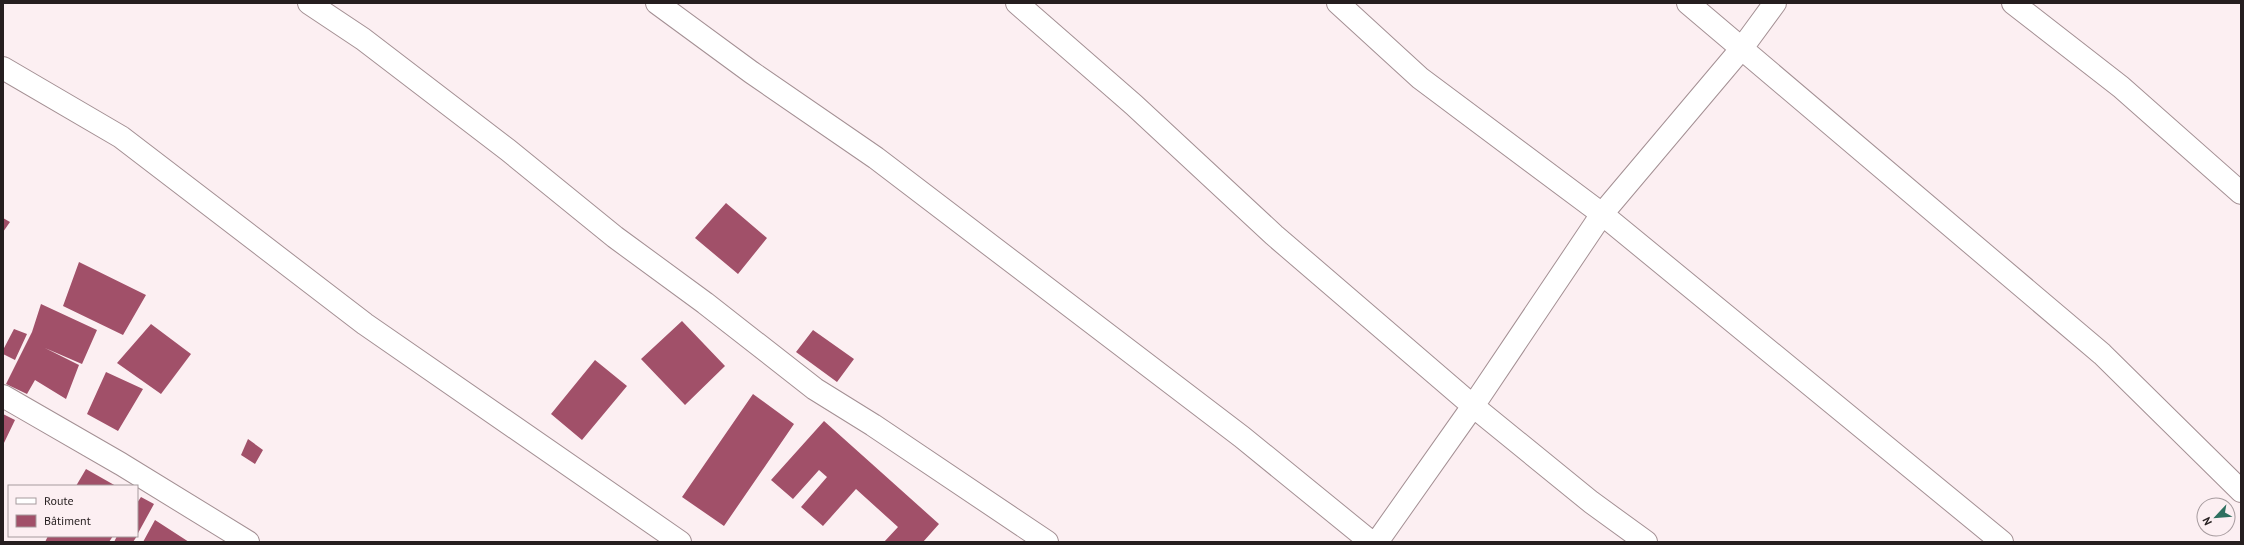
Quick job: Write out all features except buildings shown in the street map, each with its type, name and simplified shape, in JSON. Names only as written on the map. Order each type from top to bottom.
[{"type":"street","points":[[309,3],[363,39],[508,150],[615,236],[705,303],[815,389],[898,442],[1046,542]]},
{"type":"street","points":[[657,3],[751,72],[882,163],[1242,438],[1371,542]]},
{"type":"street","points":[[1017,3],[1134,105],[1274,235],[1473,406],[1591,502],[1646,542]]},
{"type":"street","points":[[1338,3],[1420,78],[1602,214],[2002,542]]},
{"type":"street","points":[[1688,3],[2102,354],[2241,491]]},
{"type":"street","points":[[1377,542],[1473,406],[1602,214],[1742,48],[1775,3]]},
{"type":"street","points":[[2013,3],[2121,87],[2241,193]]},
{"type":"street","points":[[3,68],[121,137],[365,324],[680,542]]},
{"type":"street","points":[[3,396],[121,464],[248,542]]}]
